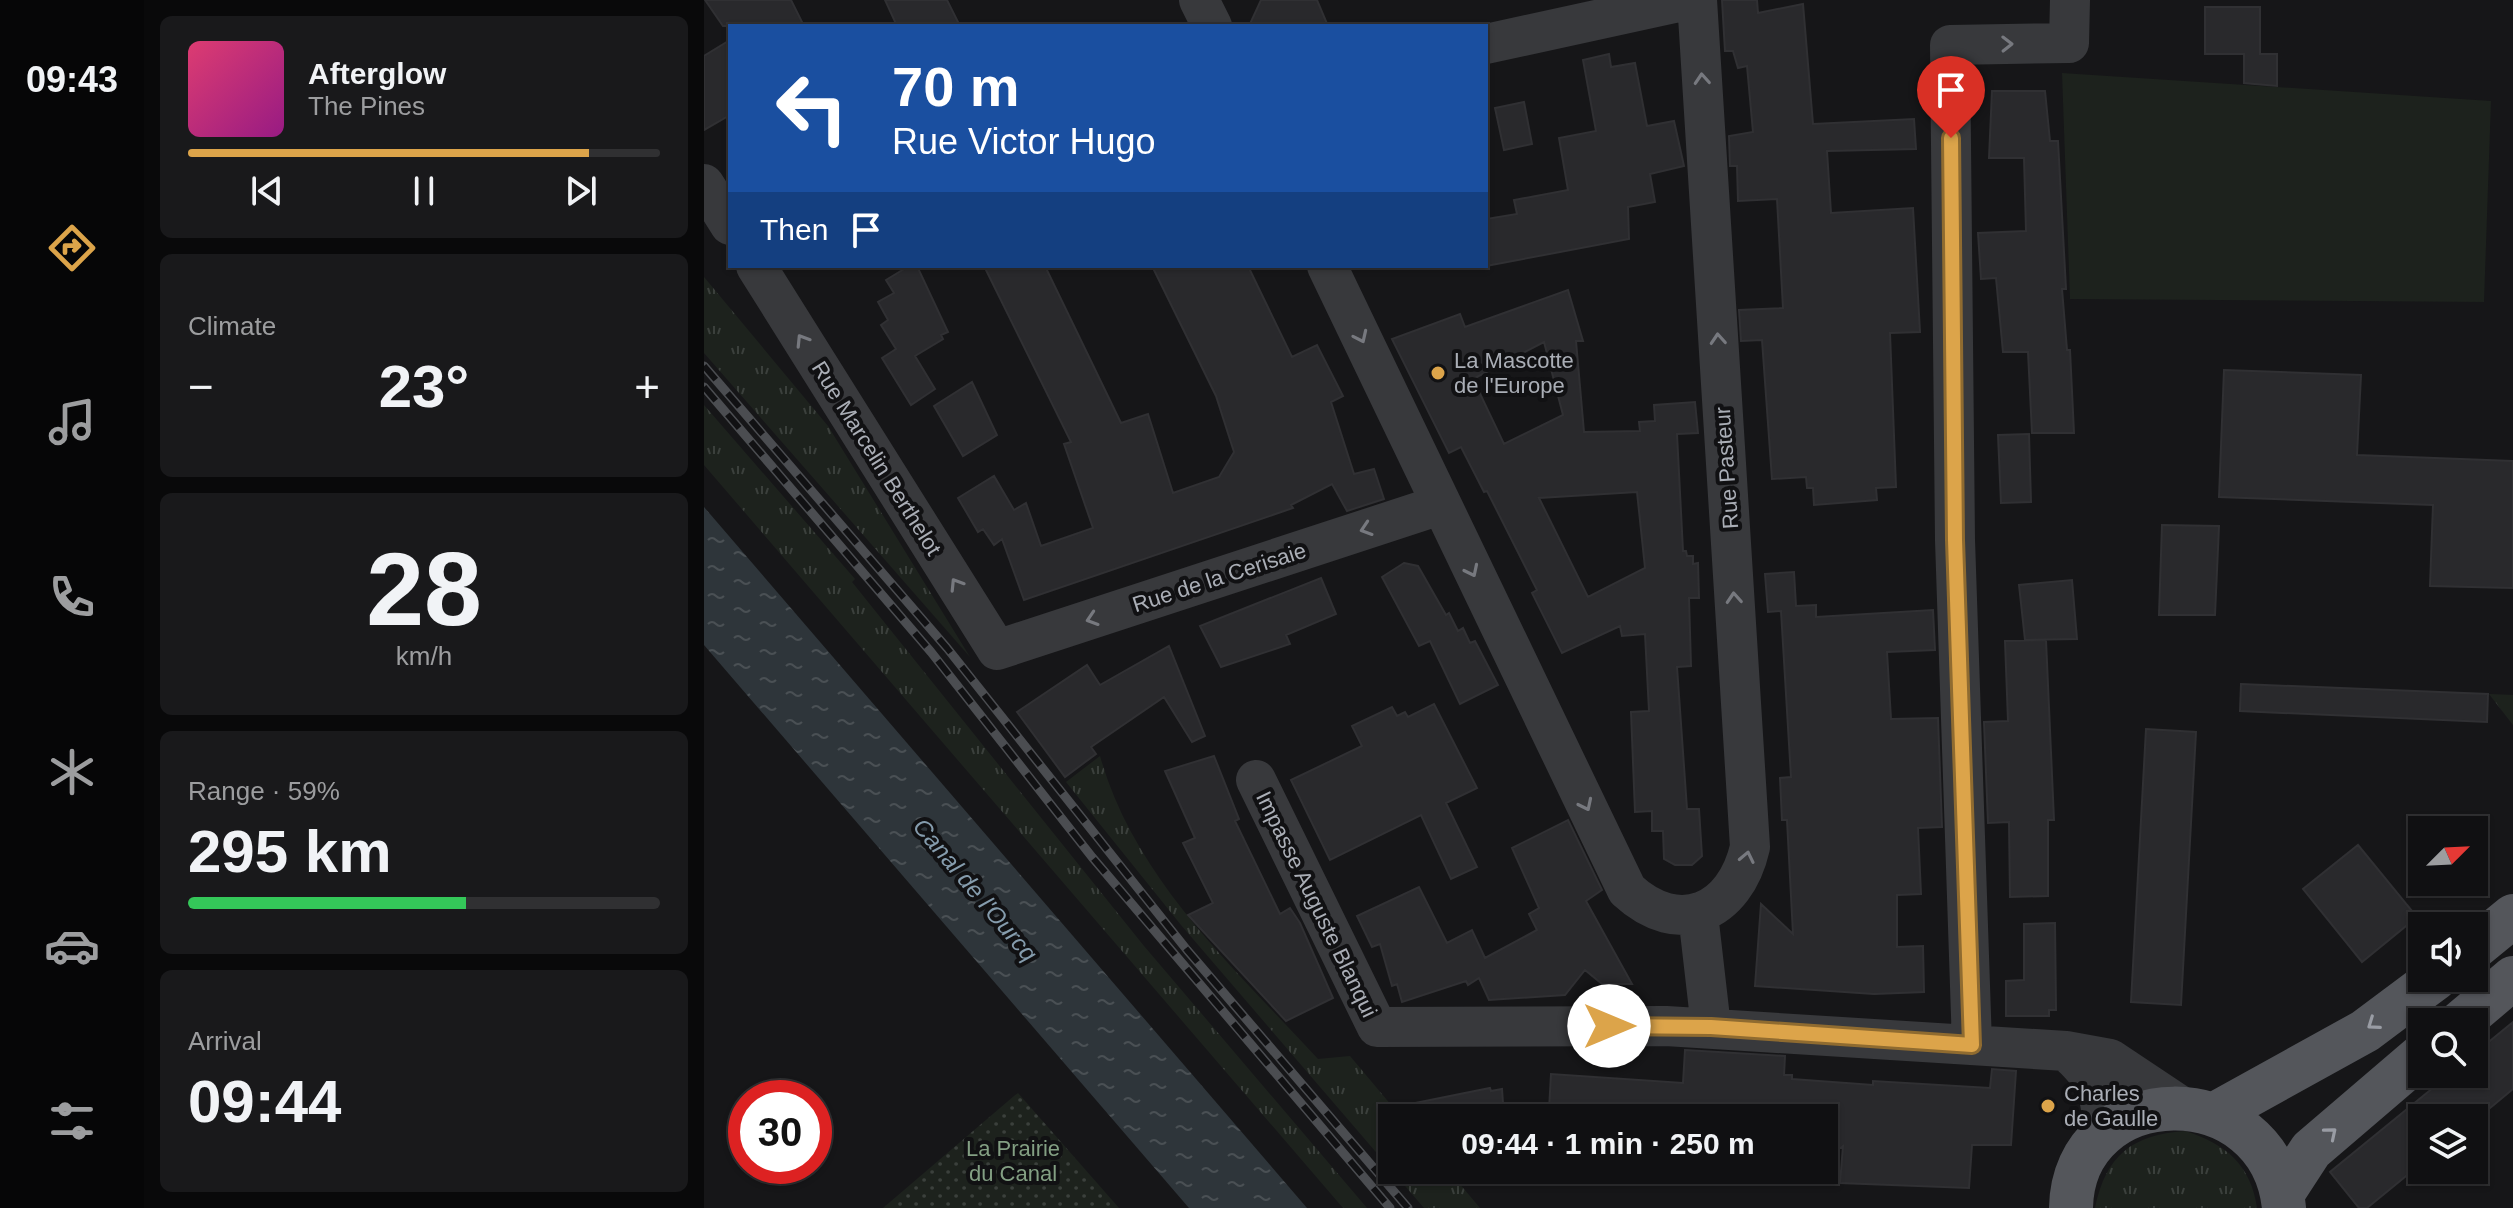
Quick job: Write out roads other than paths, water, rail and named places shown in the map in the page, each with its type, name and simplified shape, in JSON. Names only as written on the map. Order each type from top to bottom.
[{"type":"main road","points":[[2488,937],[2513,916]]},
{"type":"main road","points":[[2478,1008],[2513,978]]},
{"type":"main road","points":[[2071,1208],[2077,1177],[2103,1136],[2140,1114],[2199,1110],[2365,1031],[2417,992]]},
{"type":"main road","points":[[2283,1200],[2311,1150],[2408,1067]]},
{"type":"main road","points":[[2199,1110],[2234,1123],[2266,1153],[2283,1200]]},
{"type":"street","points":[[1199,0],[1211,24]]},
{"type":"street","points":[[1488,44],[1688,0]]},
{"type":"street","name":"Rue Pasteur","points":[[1697,0],[1750,847],[1738,883],[1726,896],[1698,914]]},
{"type":"street","points":[[1972,1045],[1955,540],[1950,45],[2069,43],[2070,0]]},
{"type":"street","points":[[704,184],[728,222]]},
{"type":"street","name":"Rue Marcelin Berthelot","points":[[757,268],[997,650]]},
{"type":"street","points":[[1328,268],[1627,890],[1639,901],[1672,915],[1698,914],[1711,1027],[2066,1051],[2110,1059],[2199,1110]]},
{"type":"street","name":"Rue de la Cerisaie","points":[[997,650],[1440,505]]},
{"type":"street","name":"Impasse Auguste Blanqui","points":[[1256,780],[1377,1027],[1711,1027]]},
{"type":"street","points":[[2066,1051],[2083,1066],[2099,1091],[2103,1136]]},
{"type":"water","name":"Canal de l'Ourcq","points":[[704,507],[1307,1208],[1189,1208],[704,645]]},
{"type":"railway","points":[[704,366],[947,648],[1187,950],[1408,1208]]},
{"type":"railway","points":[[704,387],[931,652],[1092,857],[1390,1208]]},
{"type":"place","name":"La Mascotte de l'Europe","points":[[1438,373]]},
{"type":"place","name":"Charles de Gaulle","points":[[2048,1106]]},
{"type":"park label","name":"La Prairie du Canal","points":[[1013,1160]]}]
